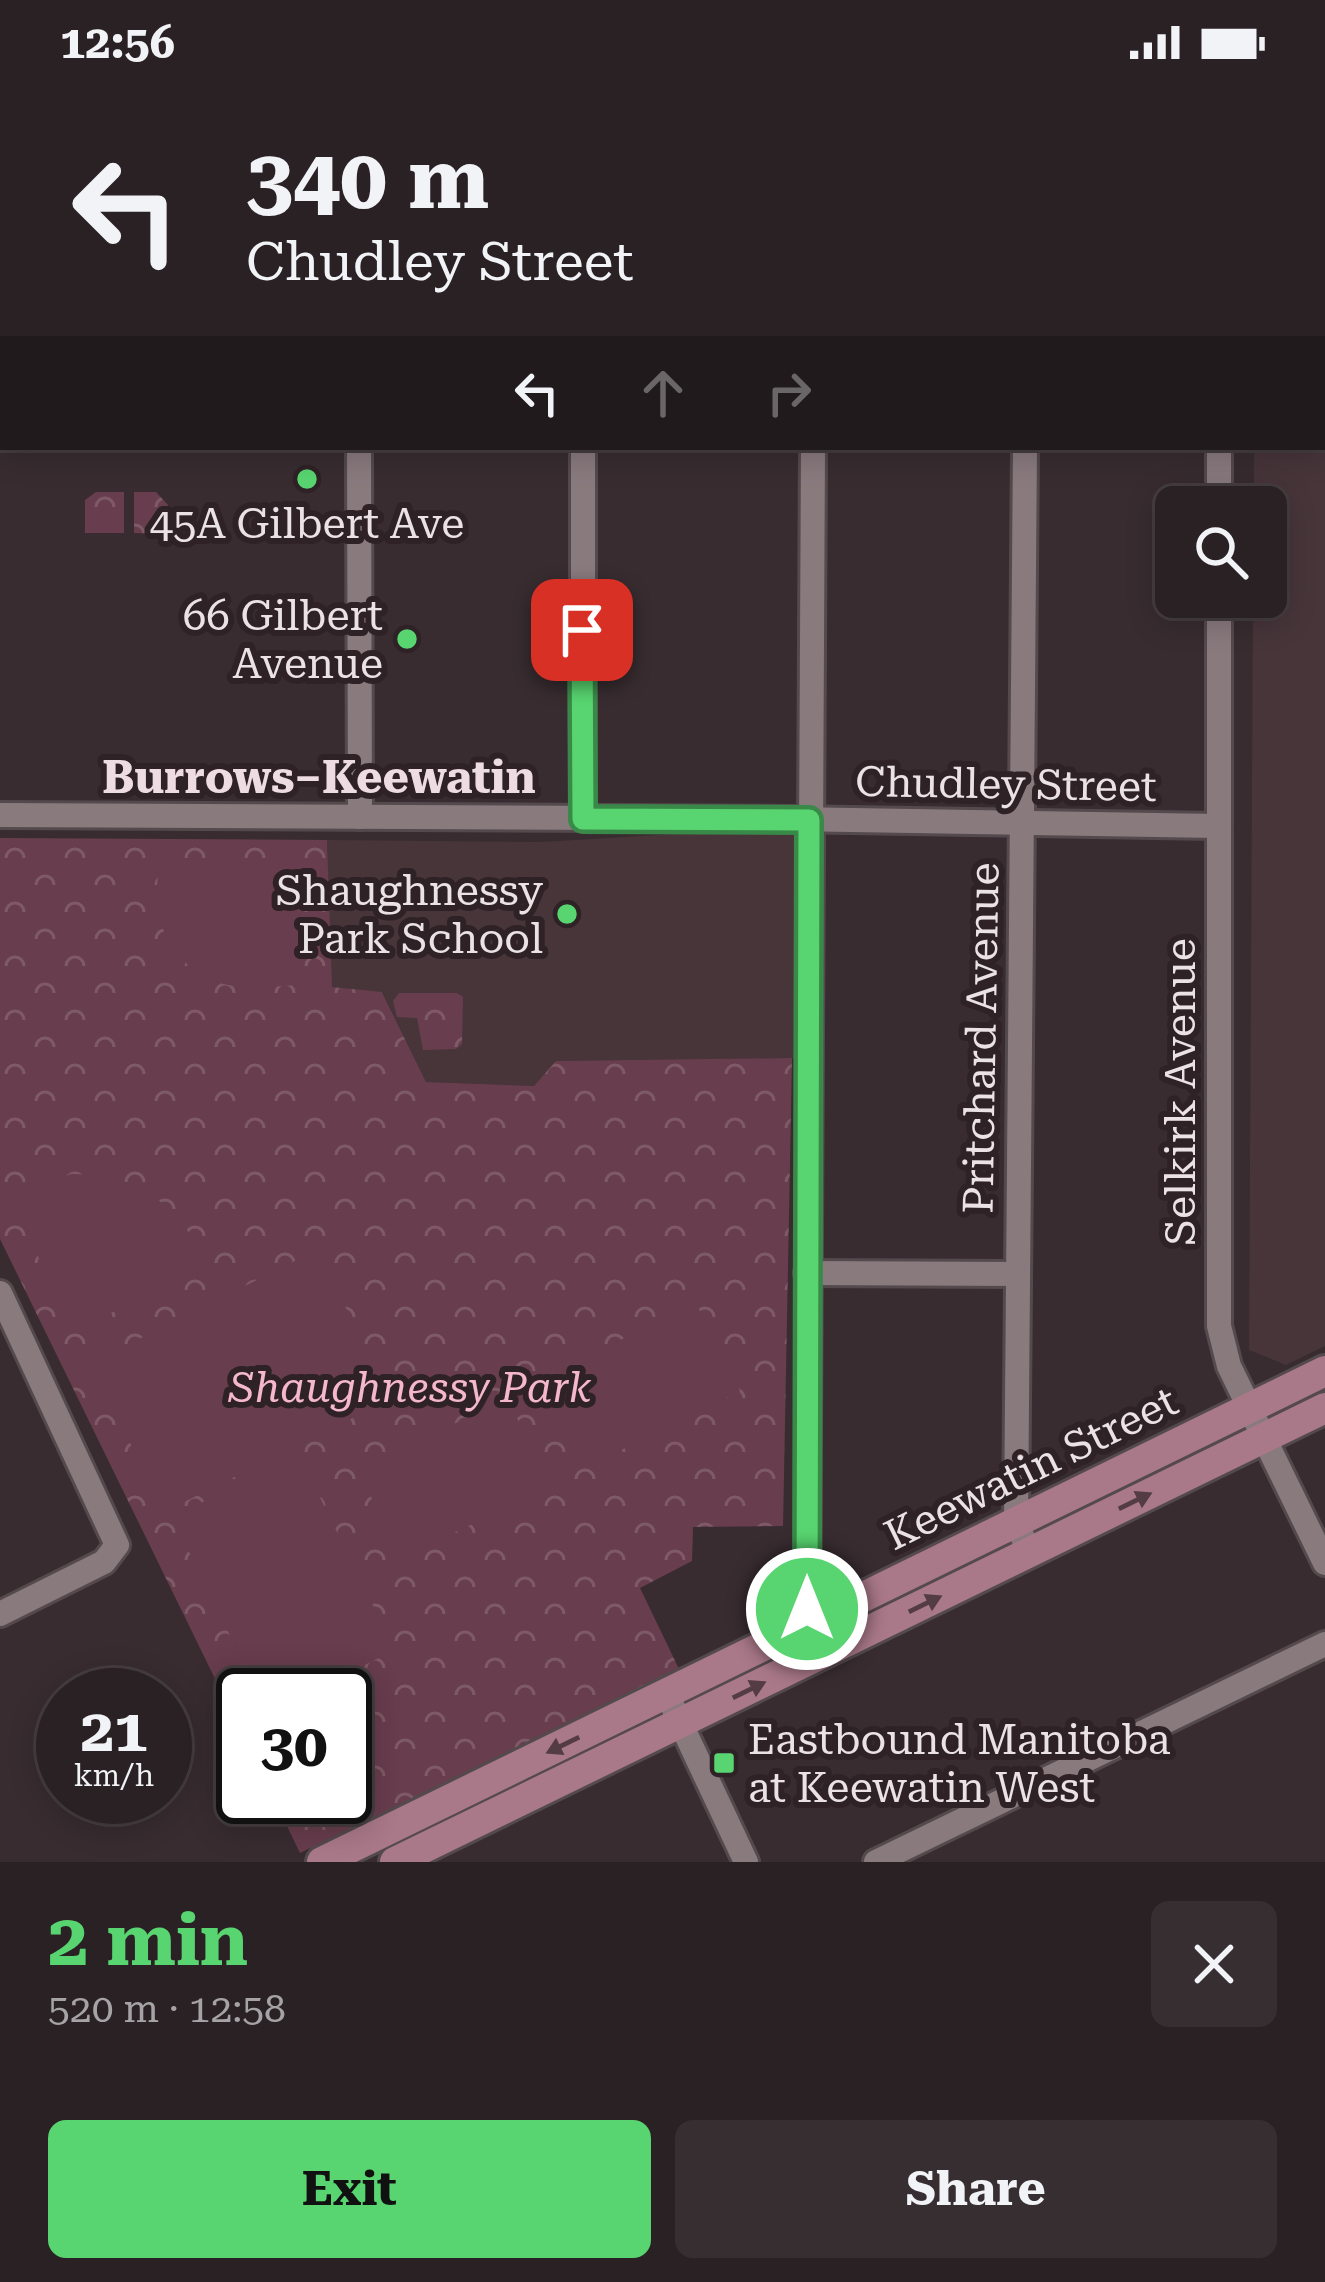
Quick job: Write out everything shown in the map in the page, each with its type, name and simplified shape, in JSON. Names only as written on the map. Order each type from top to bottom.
[{"type":"main road","name":"Keewatin Street","points":[[322,1862],[1325,1371]]},
{"type":"main road","name":"Keewatin Street","points":[[395,1862],[1325,1408]]},
{"type":"street","points":[[359,450],[360,817]]},
{"type":"street","points":[[583,450],[583,819]]},
{"type":"street","points":[[813,450],[807,1626],[820,1655]]},
{"type":"street","name":"Pritchard Avenue","points":[[1025,450],[1016,1523],[1030,1553]]},
{"type":"street","points":[[1219,486],[1220,450]]},
{"type":"street","name":"Selkirk Avenue","points":[[1219,618],[1219,1326],[1229,1366],[1325,1563]]},
{"type":"street","name":"Chudley Street","points":[[0,815],[1219,826]]},
{"type":"street","points":[[807,1273],[1018,1274]]},
{"type":"street","points":[[0,1293],[116,1536],[117,1549],[104,1562],[0,1614]]},
{"type":"street","points":[[876,1862],[1325,1644]]},
{"type":"street","points":[[668,1694],[746,1862]]},
{"type":"shaded area","points":[[1254,450],[1325,450],[1325,1346],[1286,1365],[1249,1350],[1253,618],[1287,618],[1287,486],[1254,486]]},
{"type":"shaded area","name":"Shaughnessy Park School","points":[[805,826],[804,1058],[557,1061],[534,1086],[426,1082],[383,993],[331,987],[327,840],[542,842]]},
{"type":"green space","points":[[96,492],[124,492],[124,533],[85,533],[85,500]]},
{"type":"green space","points":[[134,492],[156,492],[168,505],[168,534],[134,533]]},
{"type":"green space","name":"Shaughnessy Park","points":[[0,838],[327,840],[332,987],[382,992],[426,1082],[534,1086],[556,1061],[792,1058],[783,1526],[693,1527],[692,1561],[640,1588],[679,1669],[372,1818],[372,1668],[216,1668],[216,1681],[0,1239]]},
{"type":"green space","points":[[161,861],[291,865],[300,873],[302,945],[296,985],[231,986],[195,971],[171,945],[159,914]]},
{"type":"green space","points":[[399,993],[457,993],[463,997],[462,1044],[456,1049],[423,1050],[417,1018],[397,1017],[393,1001]]},
{"type":"green space","points":[[71,1174],[118,1180],[155,1198],[185,1227],[209,1267],[85,1325],[68,1318],[10,1199]]},
{"type":"green space","points":[[317,1250],[391,1399],[164,1512],[91,1363]]},
{"type":"green space","points":[[696,1303],[740,1391],[593,1464],[549,1375]]},
{"type":"green space","points":[[507,1398],[550,1485],[402,1559],[358,1471]]},
{"type":"green space","points":[[299,1455],[395,1650],[359,1668],[246,1668],[172,1517]]},
{"type":"green space","name":"Shaughnessy Park","points":[[286,1824],[360,1824],[300,1853]]},
{"type":"place","name":"45A Gilbert Ave","points":[[307,479]]},
{"type":"place","name":"66 Gilbert Avenue","points":[[407,639]]},
{"type":"place","name":"Shaughnessy Park School","points":[[567,914]]},
{"type":"place","name":"Eastbound Manitoba at Keewatin West","points":[[724,1763]]},
{"type":"district","name":"Burrows–Keewatin","points":[[319,777]]},
{"type":"route","points":[[582,630],[583,819],[809,820],[807,1609]]}]
